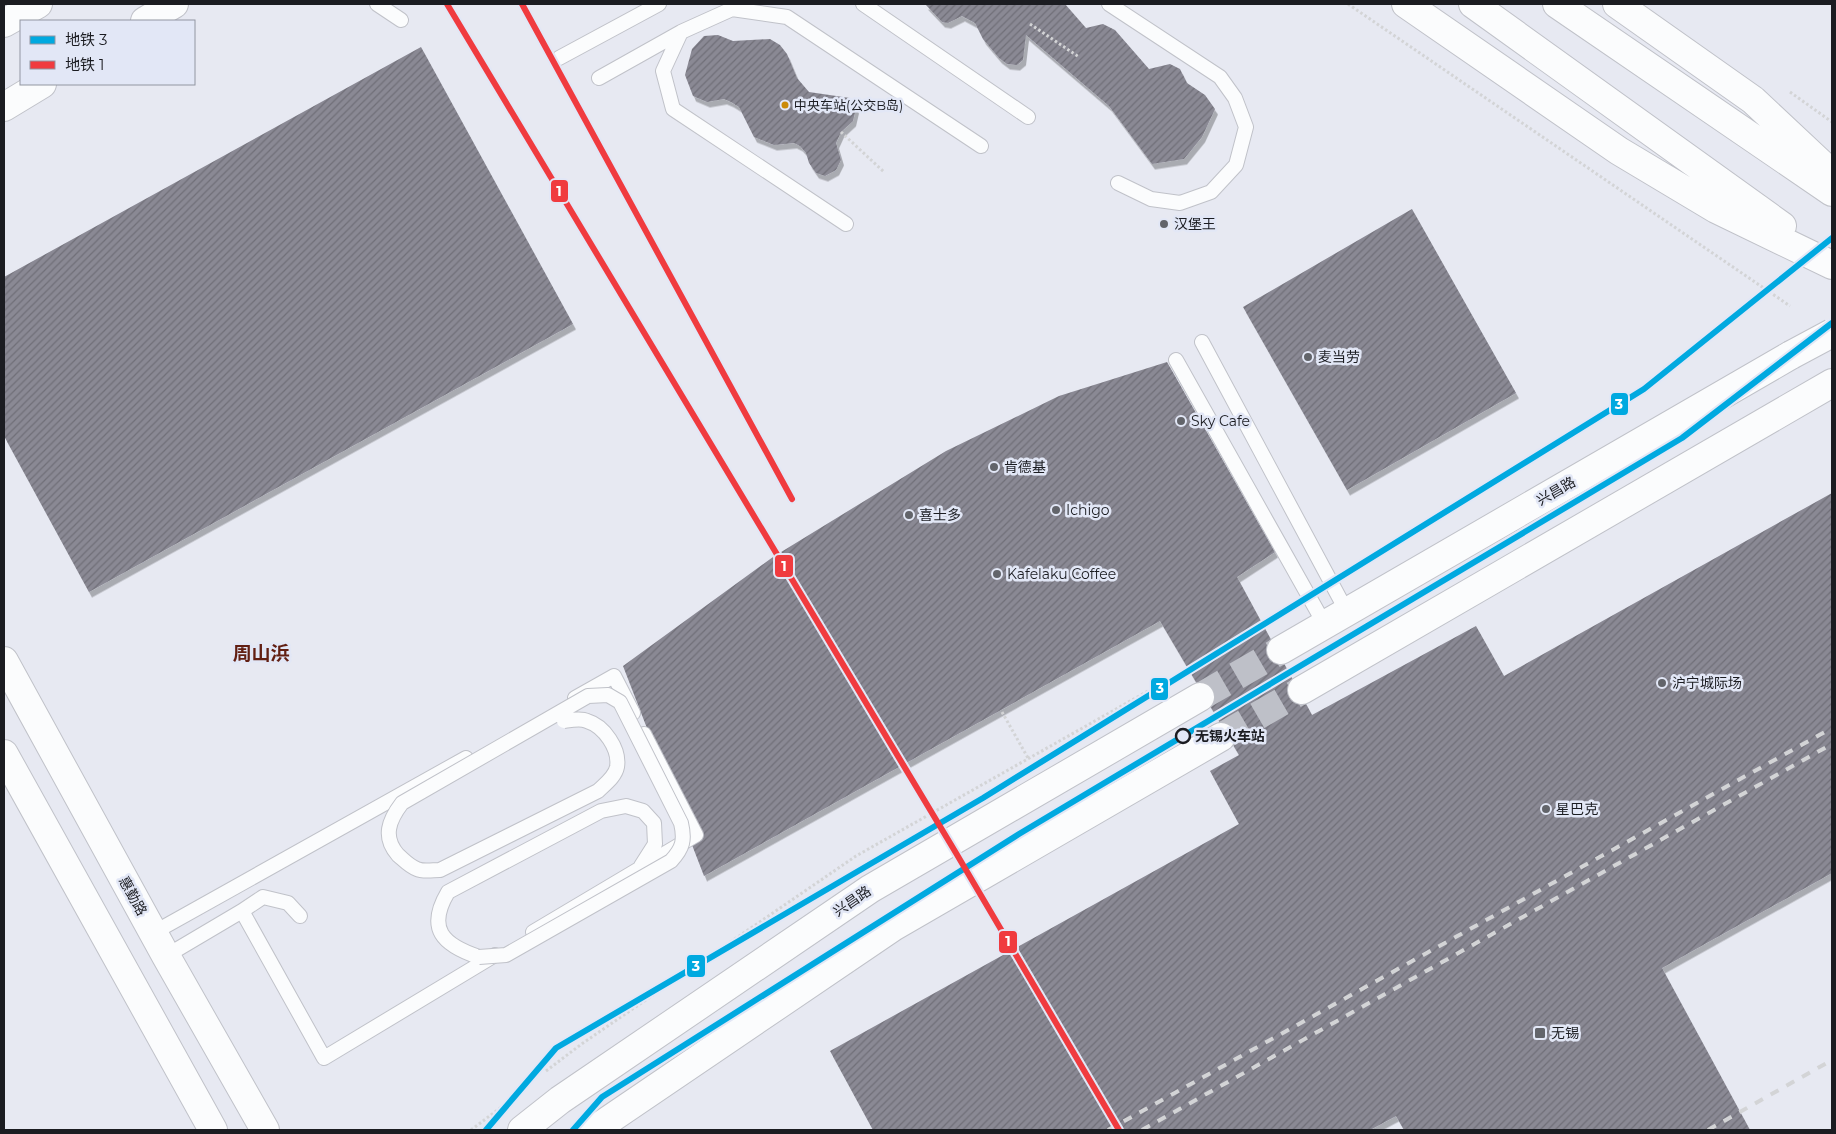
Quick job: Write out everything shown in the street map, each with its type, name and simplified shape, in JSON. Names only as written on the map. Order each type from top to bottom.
[{"type":"main road","points":[[4,24],[38,4]]},
{"type":"main road","points":[[147,20],[174,4]]},
{"type":"main road","points":[[1406,4],[1619,152],[1716,209],[1832,264]]},
{"type":"main road","points":[[1473,4],[1832,264]]},
{"type":"main road","points":[[1557,4],[1832,192]]},
{"type":"main road","points":[[1616,4],[1753,100],[1832,174]]},
{"type":"main road","points":[[4,107],[40,85]]},
{"type":"main road","name":"兴昌路","points":[[1281,650],[1832,333]]},
{"type":"main road","points":[[1302,690],[1823,388]]},
{"type":"main road","name":"惠勤路","points":[[4,661],[159,945],[265,1130]]},
{"type":"main road","name":"兴昌路","points":[[522,1130],[560,1100],[870,889],[1200,698]]},
{"type":"main road","points":[[594,1130],[893,926],[1221,737]]},
{"type":"main road","points":[[4,754],[213,1130]]},
{"type":"lane","points":[[377,4],[401,20]]},
{"type":"lane","points":[[559,58],[659,4]]},
{"type":"lane","points":[[863,4],[1028,117]]},
{"type":"lane","points":[[1109,4],[1220,77],[1235,98],[1246,127],[1236,165],[1211,192],[1180,203],[1151,199],[1118,184]]},
{"type":"lane","points":[[600,78],[681,32],[732,9],[788,17],[981,146]]},
{"type":"lane","points":[[681,32],[663,70],[673,109],[846,224]]},
{"type":"lane","points":[[1202,342],[1336,618]]},
{"type":"lane","points":[[1176,360],[1336,618]]},
{"type":"lane","points":[[159,945],[532,722],[614,676],[696,835],[324,1058],[242,910]]},
{"type":"lane","points":[[532,722],[564,721],[586,720],[599,726],[608,736],[614,750],[617,767],[610,780],[598,791],[440,870],[418,870],[406,863],[394,850],[387,834],[391,816],[402,803],[588,696],[608,695],[620,702],[681,823],[684,836],[681,850],[671,861],[506,955],[479,957],[457,950],[443,938],[439,921],[439,906],[448,892],[601,811],[626,806],[643,811],[654,823],[654,844],[639,868]]},
{"type":"lane","points":[[159,945],[242,910],[263,897],[288,903],[300,916]]},
{"type":"path","points":[[1348,4],[1790,306]]},
{"type":"path","points":[[1030,24],[1079,57]]},
{"type":"path","points":[[841,132],[884,172]]},
{"type":"path","points":[[1002,712],[1028,758]]},
{"type":"building","points":[[925,4],[1065,4],[1086,28],[1103,24],[1115,30],[1149,69],[1170,64],[1180,69],[1187,83],[1205,95],[1215,109],[1202,137],[1184,159],[1152,164],[1109,106],[1026,35],[1023,60],[1017,65],[1007,64],[999,58],[983,39],[975,23],[962,16],[948,23],[942,22]]},
{"type":"building","points":[[718,35],[733,41],[770,39],[780,45],[787,54],[797,78],[809,92],[850,98],[856,108],[853,121],[841,132],[836,143],[841,160],[836,170],[825,176],[816,173],[809,163],[806,153],[800,146],[794,143],[774,145],[754,137],[739,107],[731,102],[724,99],[707,102],[693,96],[685,75],[692,49],[704,36]]},
{"type":"building","points":[[421,47],[573,324],[89,592],[4,436],[4,277]]},
{"type":"building","points":[[1412,209],[1516,393],[1347,490],[1243,307]]},
{"type":"building","name":"无锡","points":[[1167,362],[1275,552],[1237,577],[1312,715],[1476,626],[1504,676],[1832,493],[1832,873],[1662,968],[1750,1130],[1404,1130],[1396,1116],[1370,1130],[873,1130],[830,1051],[1239,824],[1210,771],[1239,755],[1160,621],[704,876],[623,666],[773,557],[946,451],[1059,396]]},
{"type":"tunnel","points":[[1200,697],[1281,650]]},
{"type":"tunnel","points":[[1221,737],[1302,690]]},
{"type":"railway","points":[[1108,1130],[1832,728]]},
{"type":"railway","points":[[1142,1130],[1832,744]]},
{"type":"railway","points":[[1708,1130],[1832,1060]]},
{"type":"metro line","name":"1","points":[[447,4],[956,853],[1119,1130]]},
{"type":"metro line","name":"1","points":[[522,4],[792,499]]},
{"type":"metro line","name":"3","points":[[486,1130],[556,1048],[983,798],[1644,389],[1832,238]]},
{"type":"metro line","name":"3","points":[[573,1130],[602,1097],[1019,834],[1682,438],[1832,323]]},
{"type":"place","name":"中央车站(公交B岛)","points":[[785,105]]},
{"type":"place","name":"汉堡王","points":[[1164,224]]},
{"type":"place","name":"麦当劳","points":[[1308,357]]},
{"type":"place","name":"Sky Cafe","points":[[1181,421]]},
{"type":"place","name":"肯德基","points":[[994,467]]},
{"type":"place","name":"Ichigo","points":[[1056,510]]},
{"type":"place","name":"喜士多","points":[[909,515]]},
{"type":"place","name":"Kafelaku Coffee","points":[[997,574]]},
{"type":"place","name":"沪宁城际场","points":[[1662,683]]},
{"type":"place","name":"无锡火车站","points":[[1183,736]]},
{"type":"place","name":"星巴克","points":[[1546,809]]},
{"type":"place","name":"无锡","points":[[1540,1033]]},
{"type":"district","name":"周山浜","points":[[261,653]]}]
